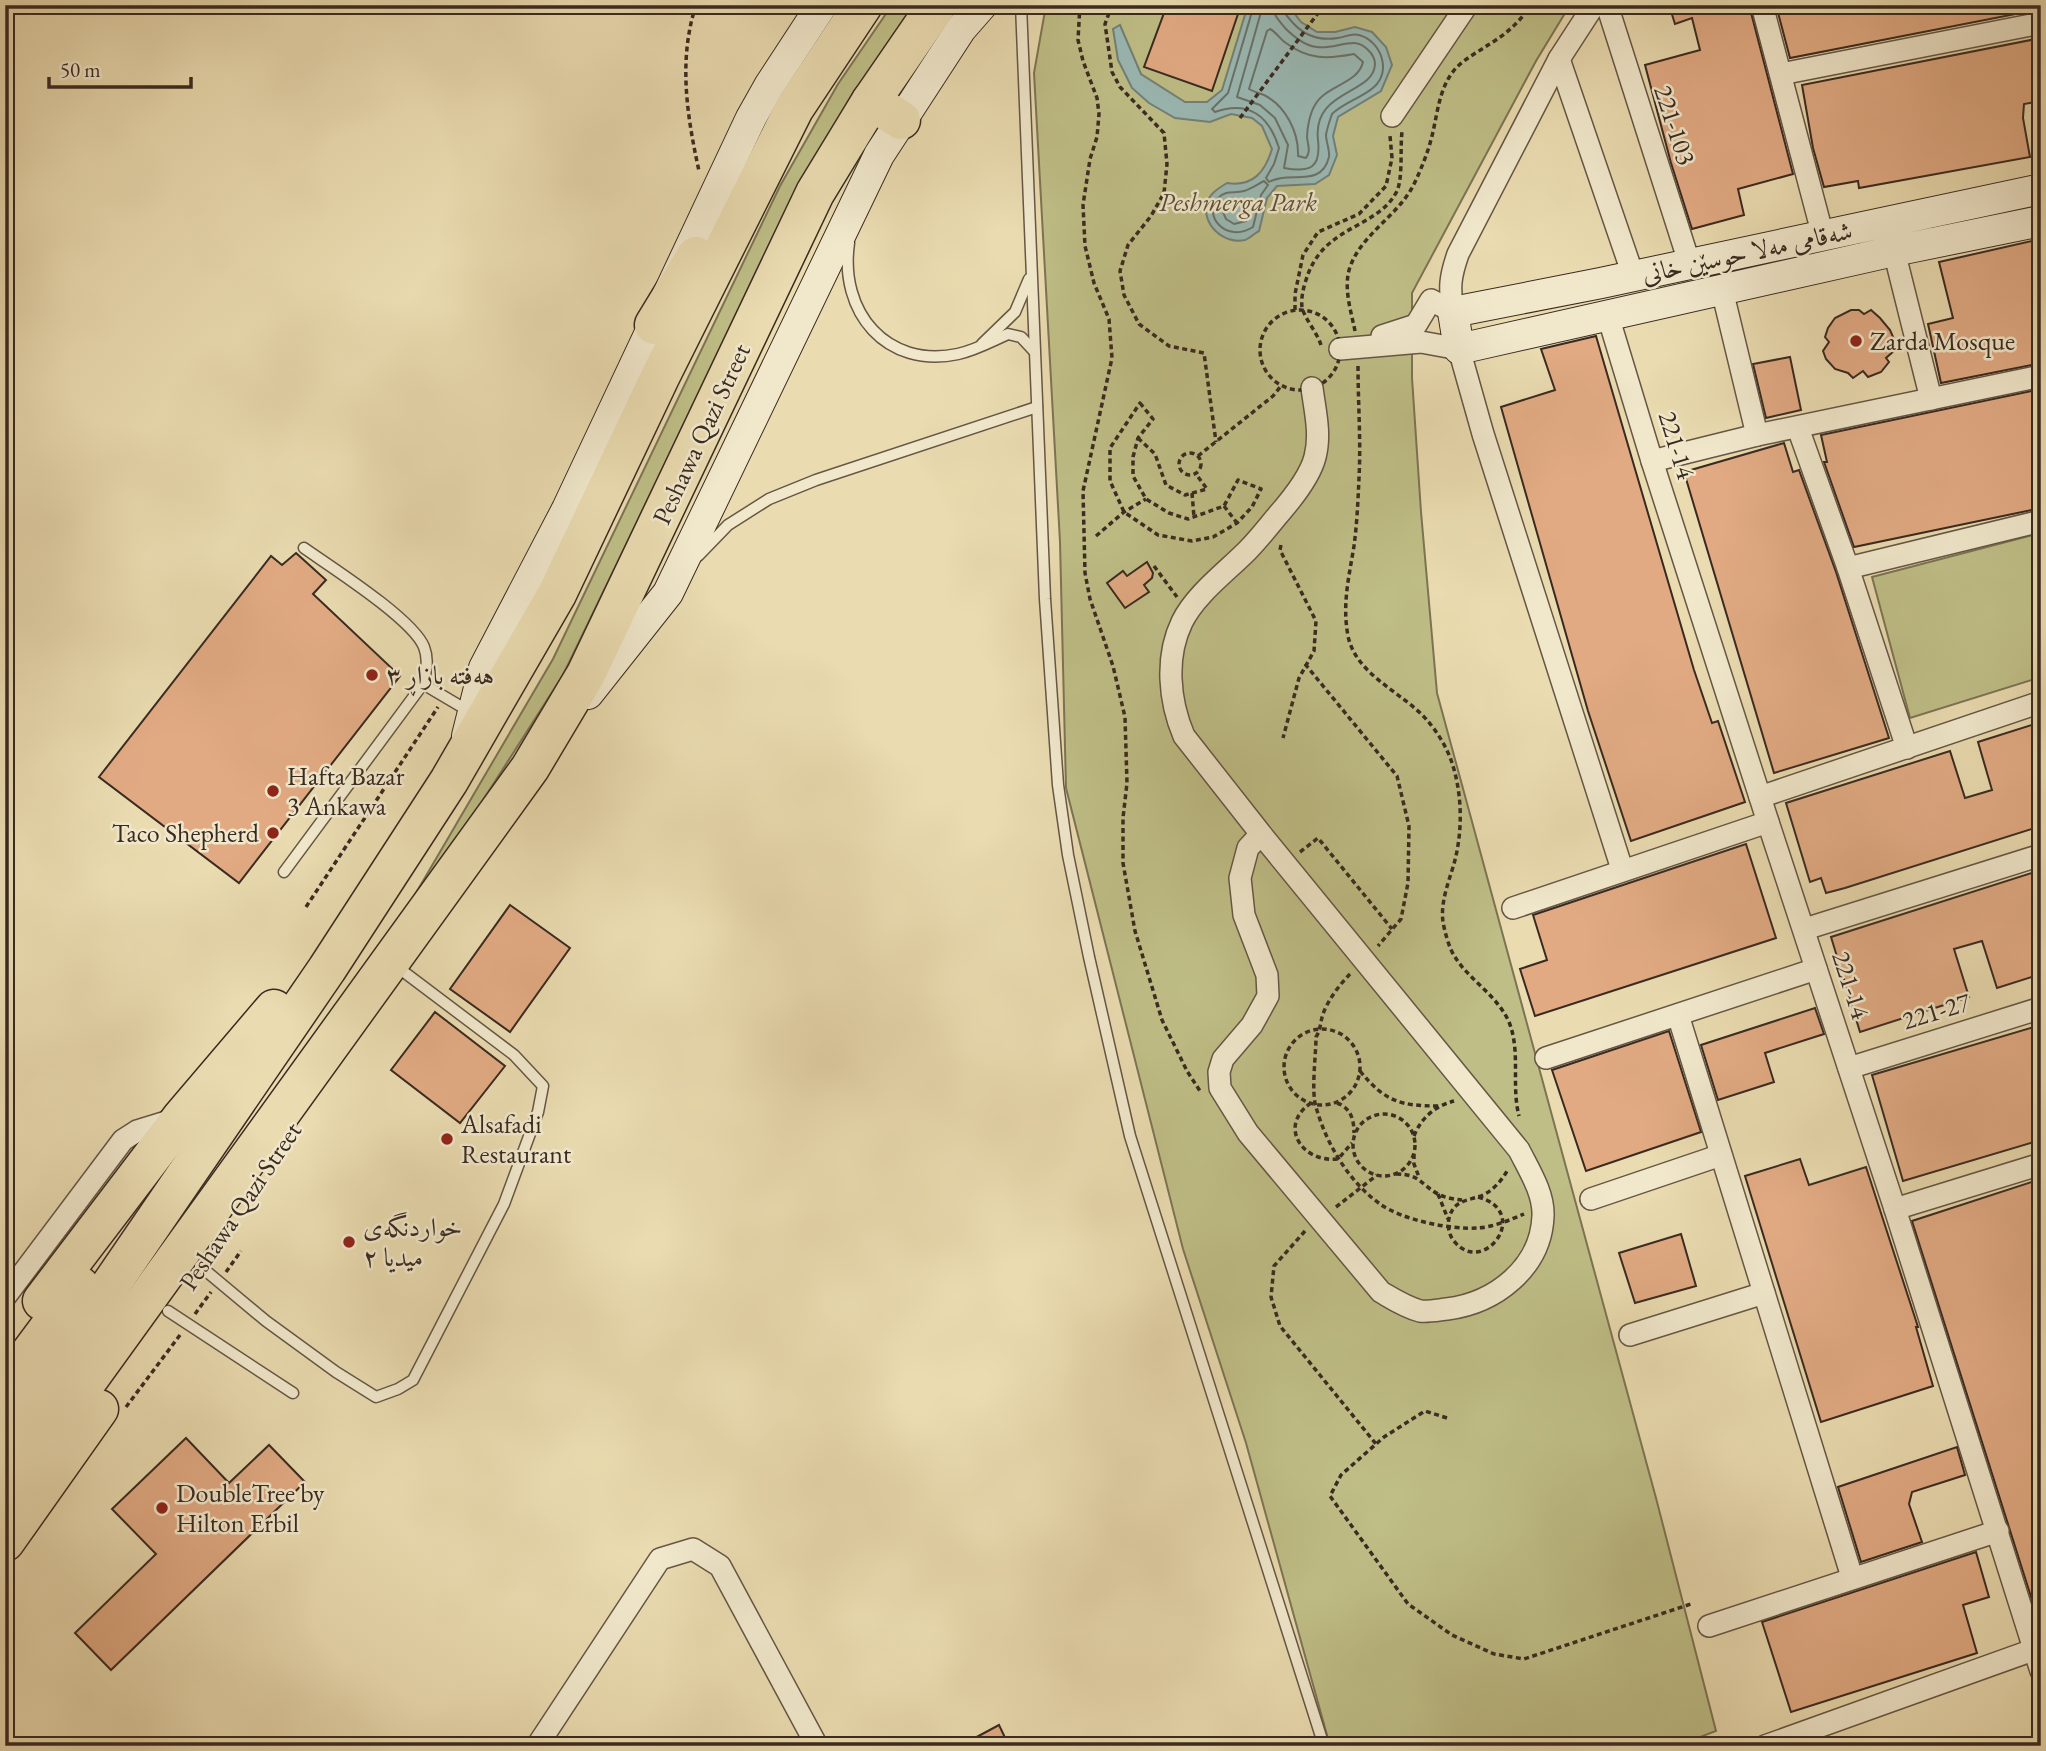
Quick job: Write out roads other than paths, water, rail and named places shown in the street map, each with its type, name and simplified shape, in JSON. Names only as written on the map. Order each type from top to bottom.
[{"type":"highway","points":[[654,325],[683,275],[863,5]]},
{"type":"highway","name":"Peshawa Qazi Street","points":[[5,1495],[530,768],[586,674],[816,193],[886,111],[937,5]]},
{"type":"highway","points":[[5,1439],[327,969],[445,787],[557,594],[649,370],[794,109]]},
{"type":"highway","points":[[5,1387],[185,1144],[318,956],[445,787]]},
{"type":"highway","name":"Peshawa Qazi Street","points":[[5,1542],[200,1266],[400,969],[463,862]]},
{"type":"highway","points":[[5,1349],[182,1117],[318,956]]},
{"type":"main road","points":[[530,768],[667,593],[879,155],[886,111],[982,5]]},
{"type":"main road","points":[[445,787],[461,754],[484,668],[567,509],[649,370],[654,325],[751,118],[821,6]]},
{"type":"main road","name":"شەقامی مەلا حوسێن خانی","points":[[1453,312],[2041,189]]},
{"type":"main road","name":"شەقامی مەلا حوسێن خانی","points":[[1460,349],[1894,251],[2041,221]]},
{"type":"main road","points":[[1601,283],[1608,316]]},
{"type":"main road","points":[[1453,312],[1460,349]]},
{"type":"street","points":[[1392,116],[1467,5]]},
{"type":"street","points":[[1453,312],[1450,276],[1458,254],[1559,59],[1594,5]]},
{"type":"street","name":"221-103","points":[[1607,5],[1689,262]]},
{"type":"street","points":[[1762,5],[1823,236]]},
{"type":"street","points":[[1781,74],[2041,23]]},
{"type":"street","points":[[1559,59],[1633,275]]},
{"type":"street","points":[[1894,251],[1931,399]]},
{"type":"street","points":[[1722,290],[1757,435]]},
{"type":"street","points":[[1453,312],[1431,300],[1416,325],[1388,335],[1348,343],[1421,341],[1460,349],[1483,434],[1622,869]]},
{"type":"street","name":"221-14","points":[[1608,316],[2041,1671]]},
{"type":"street","points":[[1653,461],[1757,435],[2041,376]]},
{"type":"street","points":[[1261,834],[1248,848],[1240,878],[1244,915],[1267,975],[1268,996],[1252,1025],[1223,1059],[1219,1072],[1220,1088],[1248,1133],[1316,1228],[1381,1292],[1401,1304],[1422,1311],[1460,1307],[1488,1297],[1513,1281],[1536,1249],[1543,1215],[1518,1134],[1261,834],[1184,736],[1176,717],[1171,677],[1172,659],[1183,619],[1216,579],[1247,550],[1292,499],[1314,460],[1318,441],[1312,388]]},
{"type":"street","points":[[1798,428],[1848,568],[1907,748]]},
{"type":"street","points":[[1848,568],[2041,521]]},
{"type":"street","points":[[1760,797],[2041,702]]},
{"type":"street","points":[[1513,908],[1622,869],[1768,822]]},
{"type":"street","points":[[1805,929],[2041,855]]},
{"type":"street","points":[[1546,1058],[1816,969]]},
{"type":"street","name":"221-27","points":[[1849,1068],[2041,1008]]},
{"type":"street","points":[[1678,1015],[1852,1577]]},
{"type":"street","points":[[5,1297],[124,1140],[137,1130],[182,1117]]},
{"type":"street","points":[[1591,1199],[1721,1155]]},
{"type":"street","points":[[1895,1209],[2040,1165]]},
{"type":"street","points":[[1630,1335],[1764,1293]]},
{"type":"street","points":[[1709,1626],[1998,1531]]},
{"type":"street","points":[[537,1746],[660,1559],[693,1549],[720,1566],[817,1746]]},
{"type":"street","points":[[1765,1746],[2033,1650]]},
{"type":"lane","points":[[1021,5],[1046,611],[1058,786],[1066,843],[1130,1136],[1324,1746]]},
{"type":"lane","points":[[865,183],[851,227],[848,253],[851,290],[867,324],[897,349],[925,356],[957,354],[1009,334],[1025,340],[1034,351]]},
{"type":"lane","points":[[980,346],[1015,312],[1031,271]]},
{"type":"lane","points":[[667,593],[696,557],[728,525],[769,499],[816,480],[1037,407]]},
{"type":"lane","points":[[284,872],[423,684],[428,665],[424,646],[406,624],[304,548]]},
{"type":"lane","points":[[423,684],[472,713]]},
{"type":"lane","points":[[200,1266],[265,1321],[376,1397],[413,1380],[504,1205],[538,1112],[542,1086],[514,1055],[400,969]]},
{"type":"lane","points":[[168,1311],[293,1393]]},
{"type":"water","points":[[1248,5],[1288,5],[1301,22],[1317,32],[1335,32],[1355,27],[1372,32],[1386,47],[1392,65],[1381,91],[1338,117],[1333,136],[1337,155],[1329,175],[1315,184],[1277,186],[1267,198],[1259,231],[1245,240],[1237,241],[1222,236],[1211,225],[1207,218],[1207,203],[1218,189],[1227,183],[1244,183],[1262,171],[1272,149],[1262,126],[1252,118],[1231,114],[1210,122],[1175,118],[1149,103],[1132,88],[1118,60],[1113,29],[1120,25],[1141,74],[1185,102],[1207,102],[1222,90]]},
{"type":"place","name":"Zarda Mosque","points":[[1856,341]]},
{"type":"place","name":"هەفتە بازاڕ ٣","points":[[372,675]]},
{"type":"place","name":"Hafta Bazar 3 Ankawa","points":[[273,791]]},
{"type":"place","name":"Taco Shepherd","points":[[273,833]]},
{"type":"place","name":"Alsafadi Restaurant","points":[[447,1139]]},
{"type":"place","name":"خواردنگەی میدیا ٢","points":[[349,1242]]},
{"type":"place","name":"DoubleTree by Hilton Erbil","points":[[162,1508]]},
{"type":"park label","name":"Peshmerga Park","points":[[1238,202]]}]
